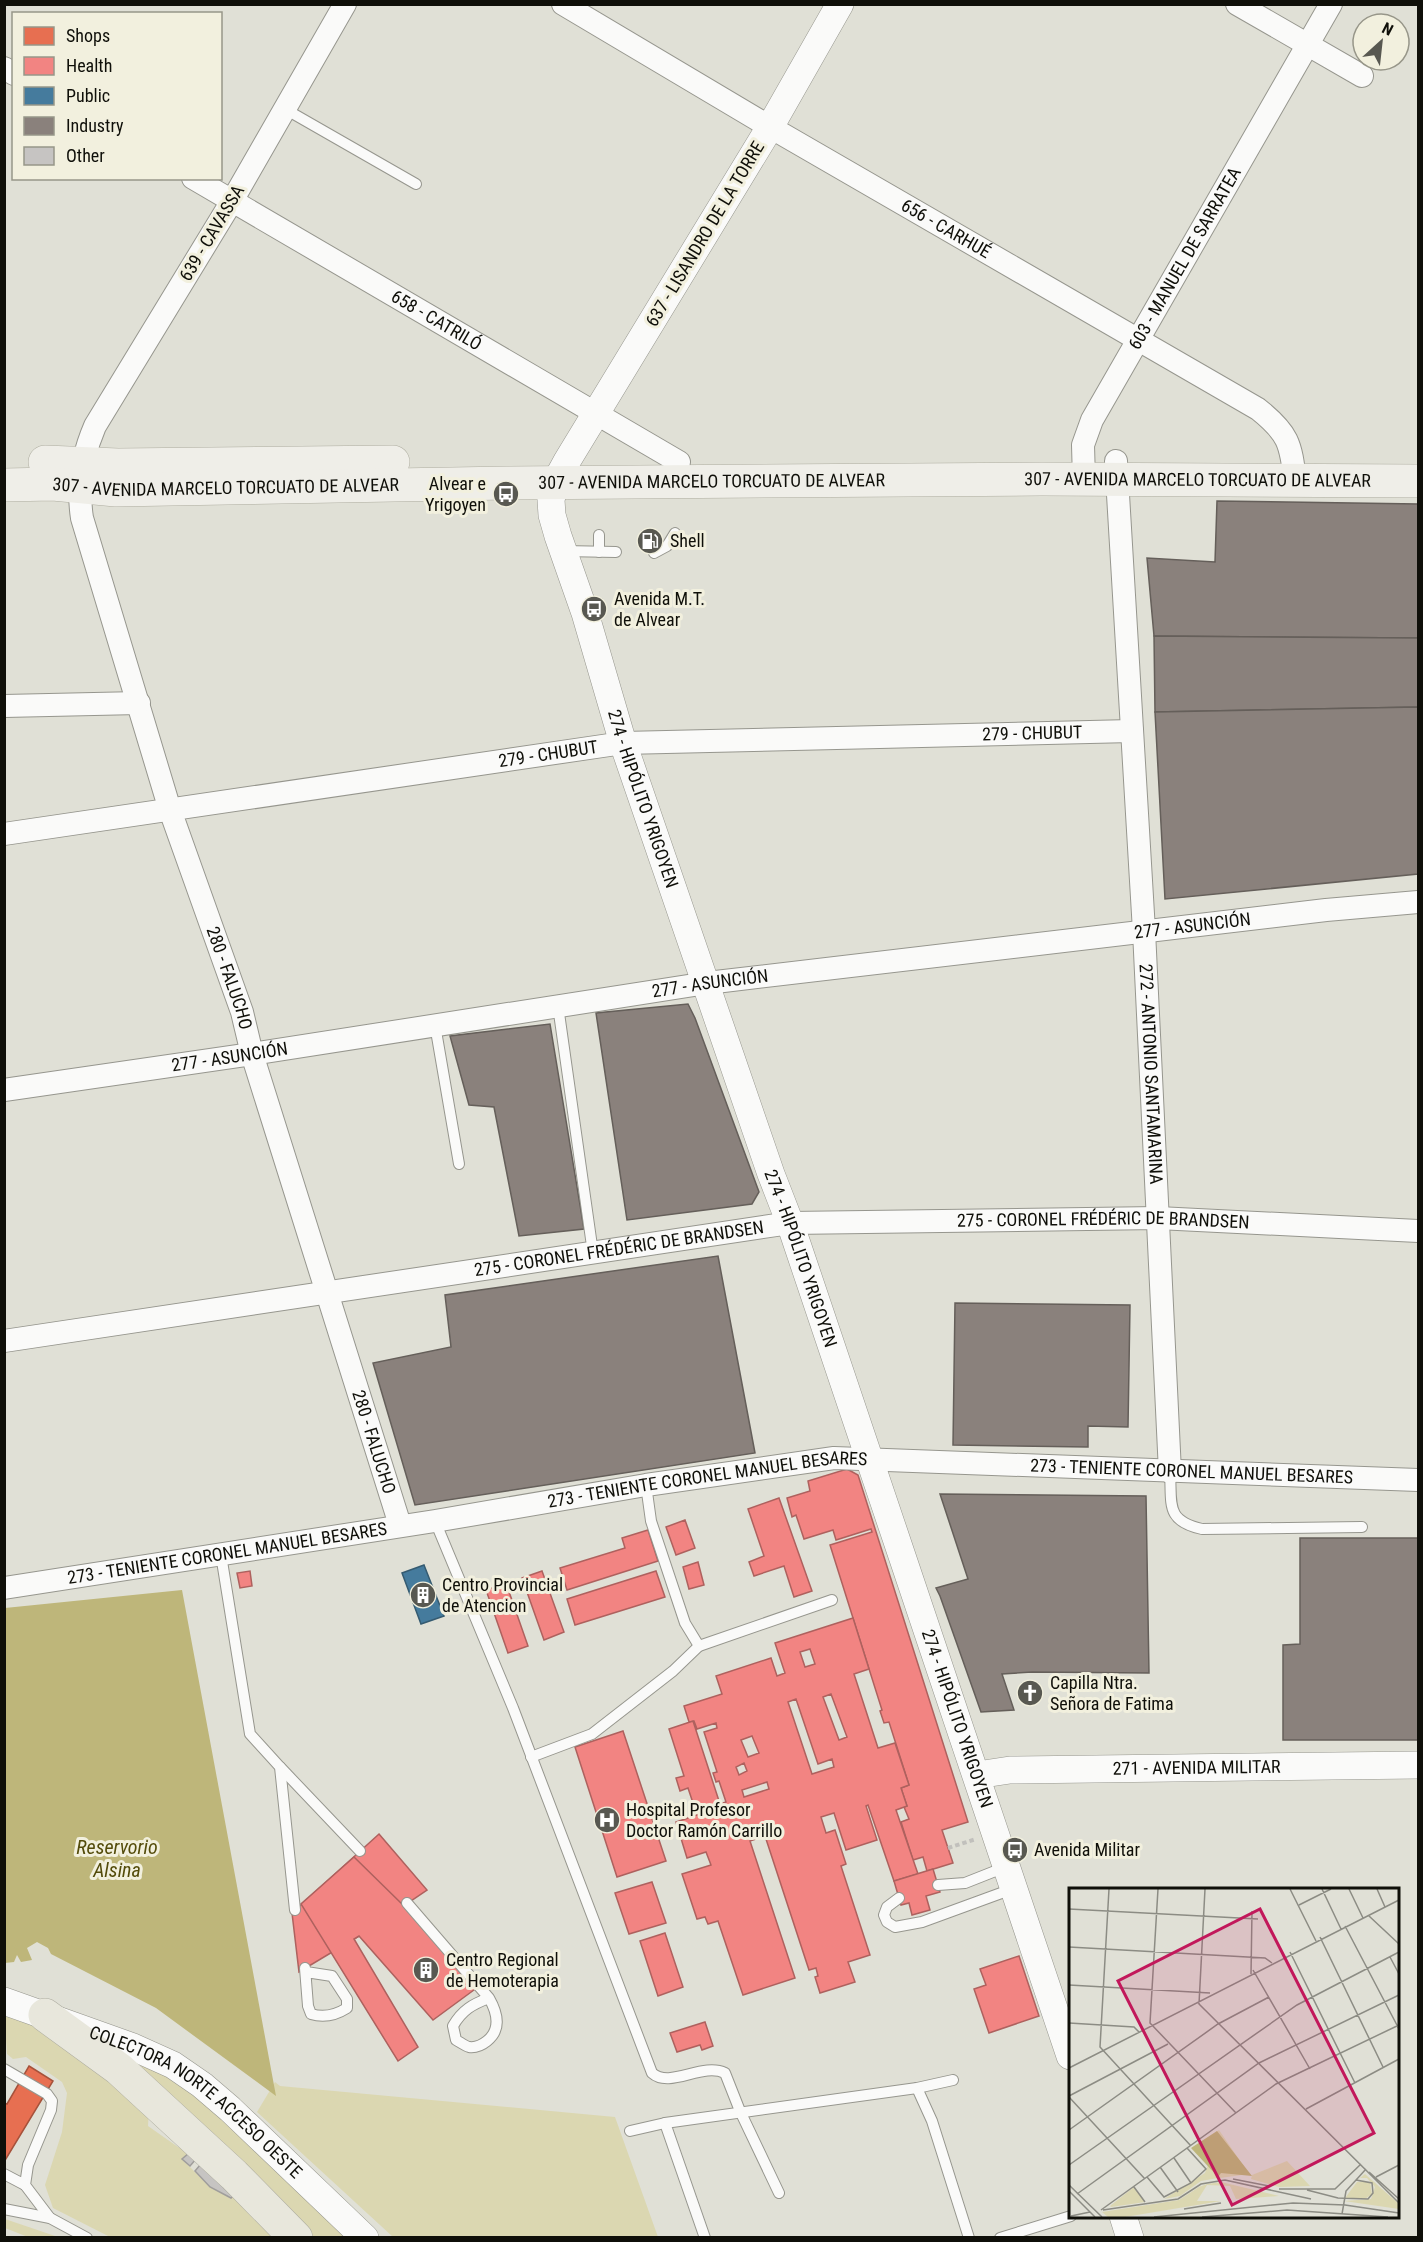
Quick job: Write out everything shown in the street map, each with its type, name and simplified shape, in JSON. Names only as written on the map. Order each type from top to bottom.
[{"type":"highway","points":[[45,2015],[119,2069],[234,2175],[296,2238]]},
{"type":"main road","name":"307 - AVENIDA MARCELO TORCUATO DE ALVEAR","points":[[4,462],[81,475]]},
{"type":"main road","name":"307 - AVENIDA MARCELO TORCUATO DE ALVEAR","points":[[1293,471],[1419,462]]},
{"type":"main road","name":"307 - AVENIDA MARCELO TORCUATO DE ALVEAR","points":[[4,485],[81,475],[561,472],[678,479],[1084,470],[1293,471],[1419,481]]},
{"type":"main road","name":"307 - AVENIDA MARCELO TORCUATO DE ALVEAR","points":[[561,472],[602,488],[678,479]]},
{"type":"street","name":"639 - CAVASSA","points":[[81,475],[95,426],[232,201],[345,4]]},
{"type":"street","name":"656 - CARHUÉ","points":[[563,4],[770,127],[1258,409],[1282,431],[1290,446],[1293,471]]},
{"type":"street","name":"637 - LISANDRO DE LA TORRE","points":[[561,472],[770,127],[840,4]]},
{"type":"street","points":[[1238,4],[1362,76]]},
{"type":"street","name":"603 - MANUEL DE SARRATEA","points":[[1084,470],[1085,435],[1092,420],[1331,4]]},
{"type":"street","name":"658 - CATRILÓ","points":[[196,180],[596,415],[678,479]]},
{"type":"street","name":"272 - ANTONIO SANTAMARINA","points":[[1117,470],[1144,931],[1170,1472]]},
{"type":"street","name":"274 - HIPÓLITO YRIGOYEN","points":[[561,472],[551,508],[623,743],[771,1174],[790,1223],[1069,2050]]},
{"type":"street","name":"280 - FALUCHO","points":[[81,475],[82,518],[170,810],[242,1012],[252,1053],[399,1525]]},
{"type":"street","points":[[4,706],[139,703]]},
{"type":"street","name":"279 - CHUBUT","points":[[4,834],[623,743],[1132,731]]},
{"type":"street","name":"277 - ASUNCIÓN","points":[[4,1090],[707,983],[1144,931],[1419,902]]},
{"type":"street","name":"275 - CORONEL FRÉDÉRIC DE BRANDSEN","points":[[4,1341],[790,1223],[1158,1218],[1419,1231]]},
{"type":"street","name":"273 - TENIENTE CORONEL MANUEL BESARES","points":[[4,1588],[435,1521],[646,1485],[834,1458],[1419,1480]]},
{"type":"street","name":"271 - AVENIDA MILITAR","points":[[977,1775],[1010,1770],[1419,1766]]},
{"type":"street","name":"COLECTORA NORTE ACCESO OESTE","points":[[4,2001],[133,2047],[173,2065],[202,2085],[365,2238]]},
{"type":"street","points":[[1123,2218],[1130,2238]]},
{"type":"lane","points":[[285,109],[416,184]]},
{"type":"lane","points":[[654,553],[667,546],[675,533]]},
{"type":"lane","points":[[598,552],[599,535]]},
{"type":"lane","points":[[563,551],[616,552]]},
{"type":"lane","points":[[558,1006],[593,1253]]},
{"type":"lane","points":[[435,1025],[459,1164]]},
{"type":"lane","points":[[1170,1472],[1172,1510],[1176,1518],[1191,1527],[1202,1529],[1362,1527]]},
{"type":"lane","points":[[646,1485],[651,1521],[686,1623],[699,1646]]},
{"type":"lane","points":[[435,1521],[531,1756],[652,2073],[657,2078],[666,2079],[718,2069],[725,2073],[740,2111],[779,2193]]},
{"type":"lane","points":[[221,1555],[250,1734],[360,1851]]},
{"type":"lane","points":[[531,1756],[592,1734],[673,1671],[699,1646],[832,1600]]},
{"type":"lane","points":[[280,1767],[296,1910]]},
{"type":"lane","points":[[938,1885],[947,1882],[1012,1877]]},
{"type":"lane","points":[[898,1898],[887,1906],[884,1915],[887,1922],[895,1927],[922,1922],[1012,1877]]},
{"type":"lane","points":[[407,1903],[489,1998],[495,2008],[498,2023],[493,2037],[482,2045],[469,2047],[456,2040],[453,2026],[458,2016],[471,2005],[489,1998]]},
{"type":"lane","points":[[306,1970],[332,1976],[347,1999],[347,2008],[338,2014],[319,2016],[311,2014],[308,2006],[306,1970]]},
{"type":"lane","points":[[4,2069],[46,2094],[51,2101],[51,2110],[28,2165],[25,2185]]},
{"type":"lane","points":[[630,2131],[665,2122],[917,2088],[953,2080]]},
{"type":"lane","points":[[917,2088],[932,2121],[969,2238]]},
{"type":"lane","points":[[665,2122],[705,2238]]},
{"type":"lane","points":[[4,2174],[25,2185],[50,2218]]},
{"type":"lane","points":[[4,2209],[50,2218],[87,2238]]},
{"type":"lane","points":[[1000,2238],[1069,2218]]},
{"type":"shaded area","points":[[4,2010],[33,2021],[149,2109],[148,2126],[178,2147],[189,2151],[183,2160],[210,2187],[231,2198],[235,2194],[282,2237],[110,2237],[53,2208],[45,2185],[62,2132],[67,2093],[62,2082],[26,2057],[13,2059],[7,2054]]},
{"type":"shaded area","points":[[115,2051],[187,2085],[351,2237],[313,2237]]},
{"type":"shaded area","points":[[275,2082],[280,2086],[615,2117],[658,2237],[393,2237],[257,2112]]},
{"type":"shaded area","points":[[5,2219],[58,2237],[28,2237],[5,2228]]},
{"type":"water","name":"Reservorio Alsina","points":[[182,1590],[276,2096],[156,2008],[51,1954],[48,1948],[37,1942],[27,1948],[32,1960],[21,1962],[17,1955],[14,1962],[5,1963],[5,1608]]},
{"type":"building: Shops","points":[[29,2066],[53,2081],[4,2162],[4,2103],[7,2104]]},
{"type":"building: Health","points":[[847,1469],[858,1475],[968,1822],[942,1830],[953,1863],[927,1871],[923,1857],[913,1860],[901,1822],[909,1819],[904,1807],[907,1806],[901,1788],[909,1785],[889,1722],[884,1723],[880,1711],[882,1710],[830,1545],[872,1532],[871,1529],[836,1540],[833,1530],[804,1539],[796,1515],[792,1517],[787,1498],[810,1491],[808,1481]]},
{"type":"building: Health","points":[[779,1498],[812,1591],[794,1597],[784,1566],[754,1576],[749,1562],[764,1556],[748,1509]]},
{"type":"building: Health","points":[[685,1520],[695,1548],[676,1555],[666,1527]]},
{"type":"building: Health","points":[[648,1530],[658,1561],[567,1590],[560,1568],[625,1548],[622,1538]]},
{"type":"building: Health","points":[[698,1562],[704,1585],[689,1589],[683,1567]]},
{"type":"building: Health","points":[[250,1571],[252,1586],[240,1588],[237,1573]]},
{"type":"building: Health","points":[[542,1571],[564,1632],[544,1640],[522,1578]]},
{"type":"building: Health","points":[[656,1571],[665,1597],[575,1625],[567,1599]]},
{"type":"building: Health","points":[[506,1583],[528,1646],[508,1653],[486,1590]]},
{"type":"building: Health","points":[[853,1618],[869,1669],[854,1674],[878,1748],[895,1743],[909,1785],[901,1788],[907,1806],[896,1810],[918,1874],[894,1881],[868,1805],[866,1806],[877,1840],[846,1850],[834,1813],[821,1817],[826,1833],[835,1830],[846,1864],[841,1866],[870,1955],[848,1962],[855,1982],[820,1993],[815,1977],[818,1976],[816,1968],[809,1970],[765,1836],[750,1841],[795,1978],[743,1995],[718,1921],[708,1924],[705,1917],[697,1919],[682,1874],[711,1865],[706,1852],[687,1858],[676,1822],[697,1815],[688,1788],[680,1791],[676,1778],[684,1776],[669,1729],[691,1722],[689,1722],[684,1706],[722,1694],[716,1676],[771,1658],[777,1676],[785,1673],[775,1643]],"holes":[[[810,1649],[815,1664],[805,1667],[800,1652]],[[831,1694],[847,1737],[839,1740],[823,1697]],[[796,1699],[818,1764],[832,1759],[834,1767],[812,1774],[788,1702]],[[694,1721],[697,1729],[716,1723],[717,1728],[704,1732],[717,1772],[713,1773],[716,1782],[719,1781],[726,1802],[720,1804]],[[752,1736],[759,1753],[748,1757],[741,1740]],[[744,1763],[747,1771],[739,1775],[736,1767]],[[767,1782],[769,1789],[744,1797],[742,1790]]]},
{"type":"building: Health","points":[[623,1731],[666,1861],[617,1877],[575,1747]]},
{"type":"building: Health","points":[[379,1834],[427,1890],[359,1936],[299,1972],[292,1913]]},
{"type":"building: Health","name":"Centro Regional de Hemoterapia","points":[[354,1857],[404,1906],[478,1987],[433,2020],[359,1936],[354,1939],[418,2047],[398,2061],[301,1904]]},
{"type":"building: Health","points":[[933,1869],[940,1892],[926,1896],[930,1910],[912,1915],[909,1903],[901,1905],[894,1881]]},
{"type":"building: Health","points":[[652,1882],[666,1923],[629,1934],[615,1893]]},
{"type":"building: Health","points":[[665,1933],[683,1987],[658,1996],[640,1941]]},
{"type":"building: Health","points":[[1019,1956],[1039,2016],[989,2033],[974,1989],[986,1985],[980,1969]]},
{"type":"building: Health","points":[[705,2022],[713,2046],[702,2050],[700,2045],[677,2052],[670,2033]]},
{"type":"building: Public","name":"Centro Provincial de Atencion","points":[[424,1565],[444,1616],[421,1624],[402,1573]]},
{"type":"building: Industry","points":[[1217,501],[1418,504],[1418,638],[1154,636],[1147,558],[1215,562]]},
{"type":"building: Industry","points":[[1154,636],[1418,638],[1418,707],[1155,712]]},
{"type":"building: Industry","points":[[1418,707],[1418,874],[1165,899],[1155,712]]},
{"type":"building: Industry","points":[[688,1004],[759,1192],[752,1204],[627,1220],[596,1013]]},
{"type":"building: Industry","points":[[550,1024],[584,1229],[519,1236],[494,1107],[469,1105],[450,1036]]},
{"type":"building: Industry","points":[[718,1256],[755,1453],[415,1505],[373,1363],[451,1347],[445,1295]]},
{"type":"building: Industry","points":[[955,1303],[1130,1305],[1128,1427],[1088,1426],[1088,1447],[953,1445]]},
{"type":"building: Industry","points":[[940,1494],[1146,1496],[1149,1673],[1002,1674],[1014,1710],[981,1712],[936,1588],[968,1579]]},
{"type":"building: Industry","points":[[1300,1538],[1418,1538],[1418,1740],[1283,1740],[1283,1645],[1300,1644]]},
{"type":"building: Other","points":[[189,2153],[196,2159],[190,2166],[182,2159]]},
{"type":"building: Other","points":[[200,2165],[233,2196],[231,2198],[210,2187],[195,2171]]},
{"type":"place","name":"Alvear e Yrigoyen","points":[[506,494]]},
{"type":"place","name":"Shell","points":[[650,541]]},
{"type":"place","name":"Avenida M.T. de Alvear","points":[[594,609]]},
{"type":"place","name":"Centro Provincial de Atencion","points":[[423,1595]]},
{"type":"place","name":"Capilla Ntra. Señora de Fatima","points":[[1030,1693]]},
{"type":"place","name":"Hospital Profesor Doctor Ramón Carrillo","points":[[607,1820]]},
{"type":"place","name":"Avenida Militar","points":[[1015,1850]]},
{"type":"place","name":"Centro Regional de Hemoterapia","points":[[426,1970]]}]
